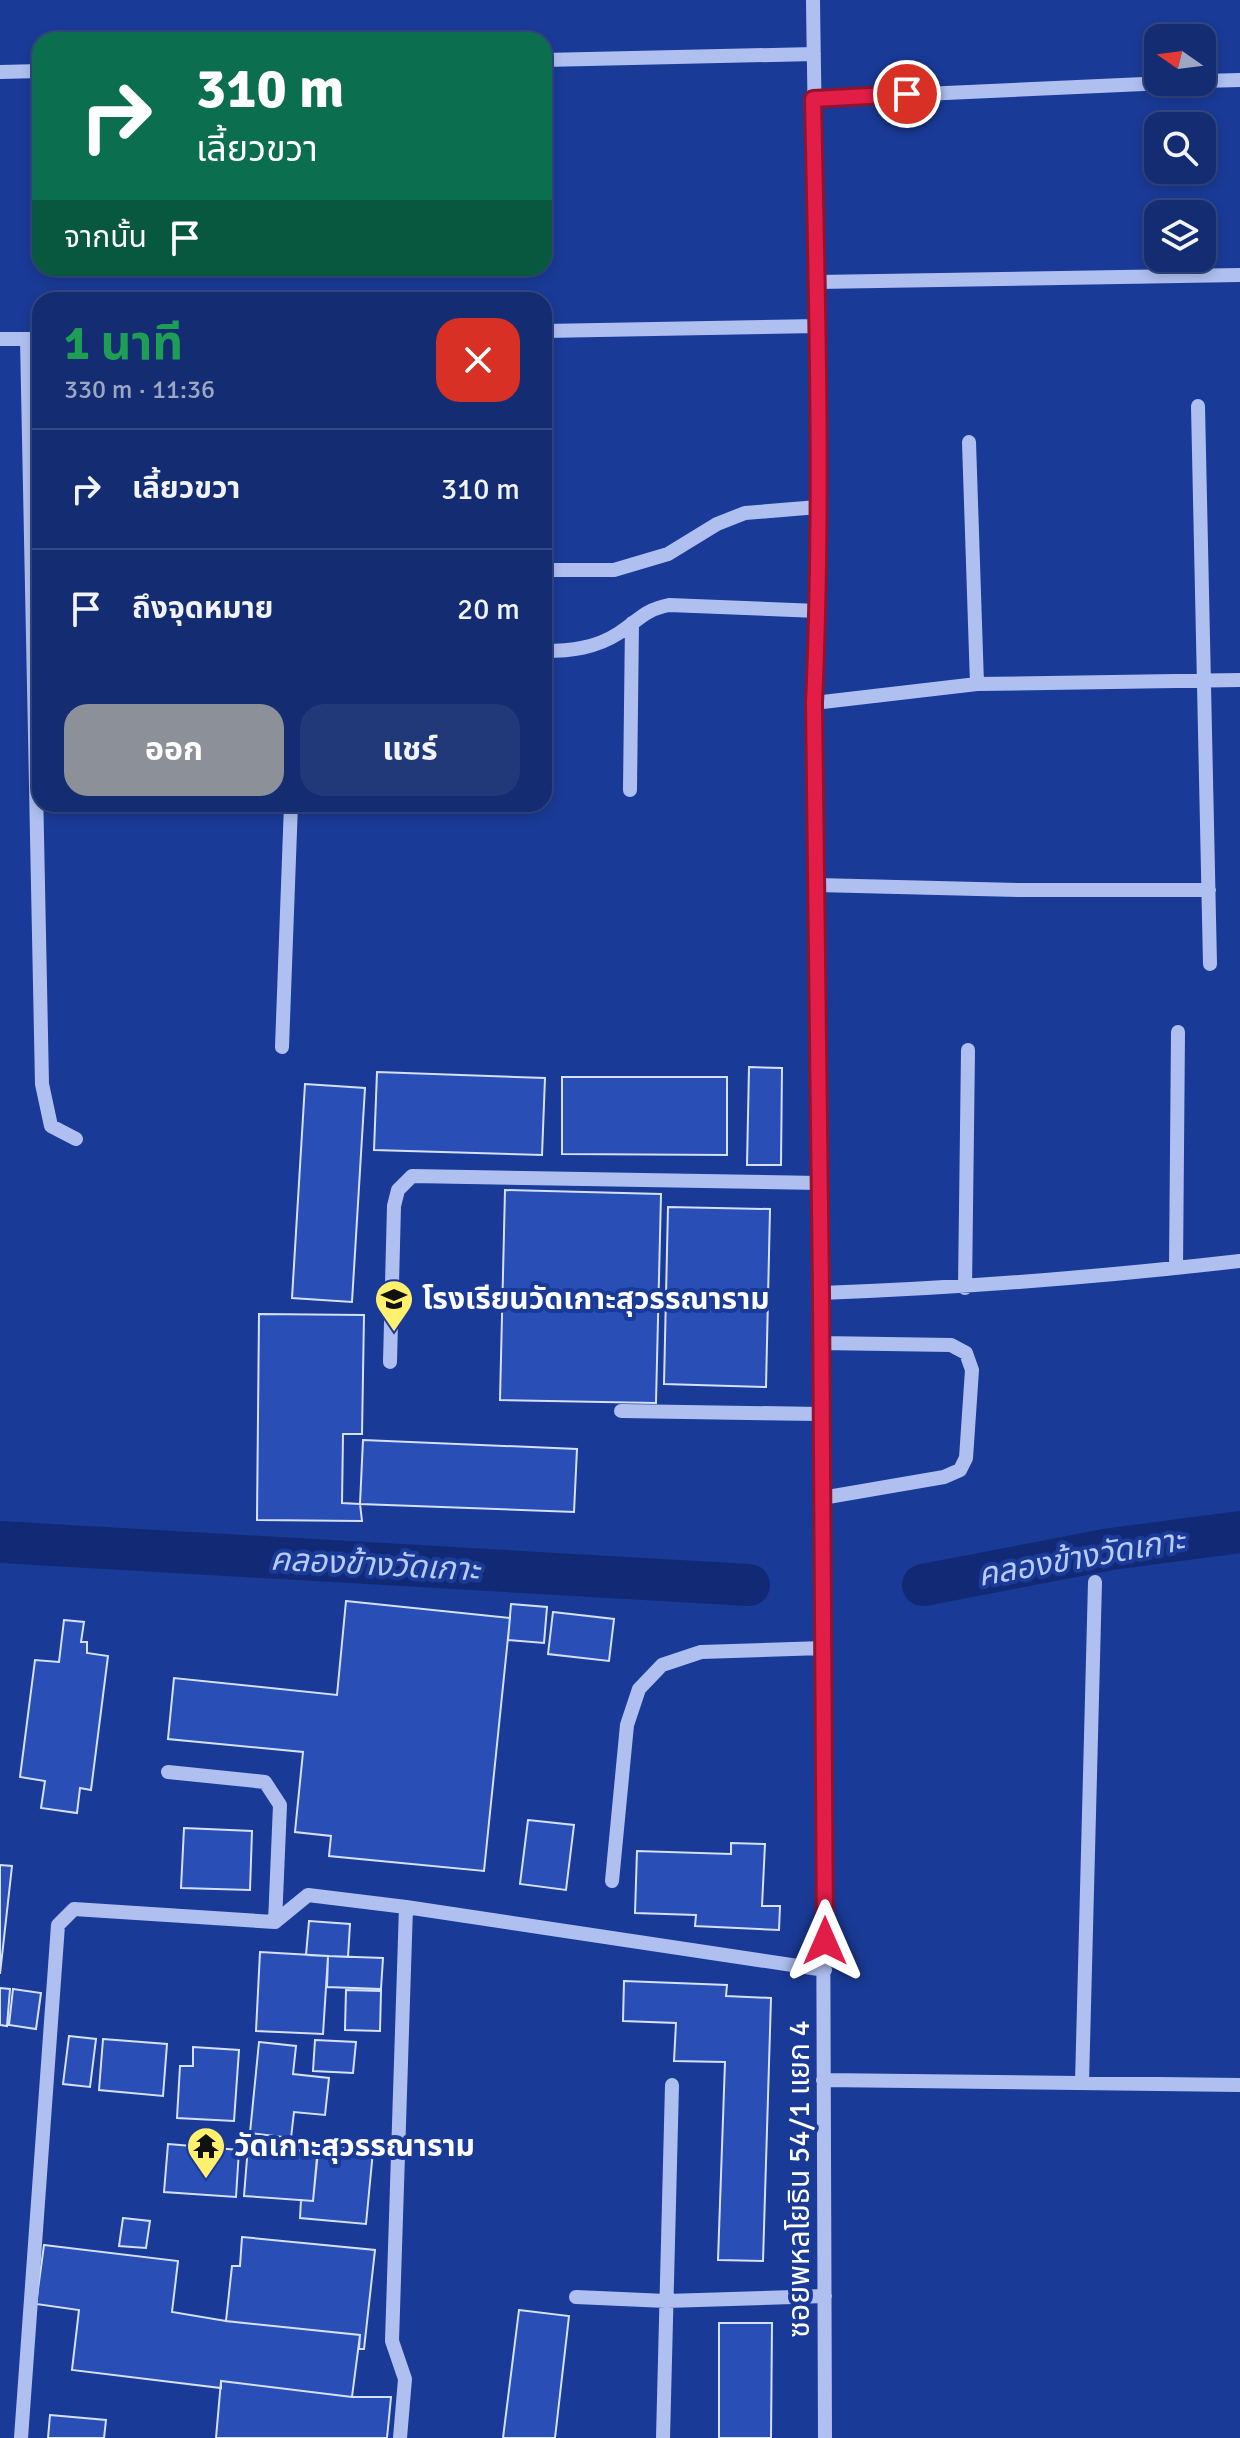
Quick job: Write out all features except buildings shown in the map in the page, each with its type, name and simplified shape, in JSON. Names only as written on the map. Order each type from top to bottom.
[{"type":"street","name":"ซอยพหลโยธิน 54/1 แยก 4","points":[[813,0],[818,326],[818,611],[814,703],[821,1293],[825,2438]]},
{"type":"street","points":[[552,60],[814,54]]},
{"type":"street","points":[[0,72],[32,71]]},
{"type":"street","points":[[1216,81],[1240,80]]},
{"type":"street","points":[[813,99],[1144,84]]},
{"type":"street","points":[[817,282],[1240,275]]},
{"type":"street","points":[[552,331],[818,326]]},
{"type":"street","points":[[0,339],[32,339]]},
{"type":"street","points":[[1198,406],[1210,964]]},
{"type":"street","points":[[969,442],[977,684]]},
{"type":"street","points":[[552,570],[614,570],[668,554],[717,524],[745,513],[818,507]]},
{"type":"street","points":[[552,650],[588,648],[616,635],[651,609],[669,605],[818,611]]},
{"type":"street","points":[[630,790],[632,623]]},
{"type":"street","points":[[814,703],[977,684],[1240,680]]},
{"type":"street","points":[[39,812],[42,1084],[51,1126],[76,1139]]},
{"type":"street","points":[[282,1047],[291,812]]},
{"type":"street","points":[[817,885],[1018,890],[1209,890]]},
{"type":"street","points":[[1176,1268],[1178,1032]]},
{"type":"street","points":[[965,1288],[968,1050]]},
{"type":"street","points":[[390,1362],[394,1206],[398,1190],[412,1176],[820,1183]]},
{"type":"street","points":[[821,1293],[965,1288],[1240,1261]]},
{"type":"street","points":[[821,1343],[951,1345],[966,1353],[972,1370],[966,1458],[960,1470],[944,1477],[822,1498]]},
{"type":"street","points":[[621,1411],[820,1414]]},
{"type":"street","points":[[1082,2083],[1095,1582]]},
{"type":"street","points":[[612,1881],[627,1725],[639,1689],[662,1665],[701,1652],[823,1648]]},
{"type":"street","points":[[168,1772],[265,1782],[280,1805],[275,1922]]},
{"type":"street","points":[[21,2438],[58,1925],[74,1909],[275,1922],[308,1895],[825,1970]]},
{"type":"street","points":[[400,2438],[405,2379],[392,2341],[406,1907]]},
{"type":"street","points":[[823,2080],[1240,2085]]},
{"type":"street","points":[[663,2438],[672,2085]]},
{"type":"street","points":[[576,2297],[666,2301],[825,2296]]},
{"type":"waterway","name":"คลองข้างวัดเกาะ","points":[[923,1585],[1111,1549],[1240,1532]]},
{"type":"waterway","name":"คลองข้างวัดเกาะ","points":[[0,1542],[749,1585]]},
{"type":"place","name":"โรงเรียนวัดเกาะสุวรรณาราม","points":[[394,1333]]},
{"type":"place","name":"วัดเกาะสุวรรณาราม","points":[[206,2180]]},
{"type":"route","points":[[825,1941],[814,703],[818,611],[818,326],[813,99],[907,94]]}]
